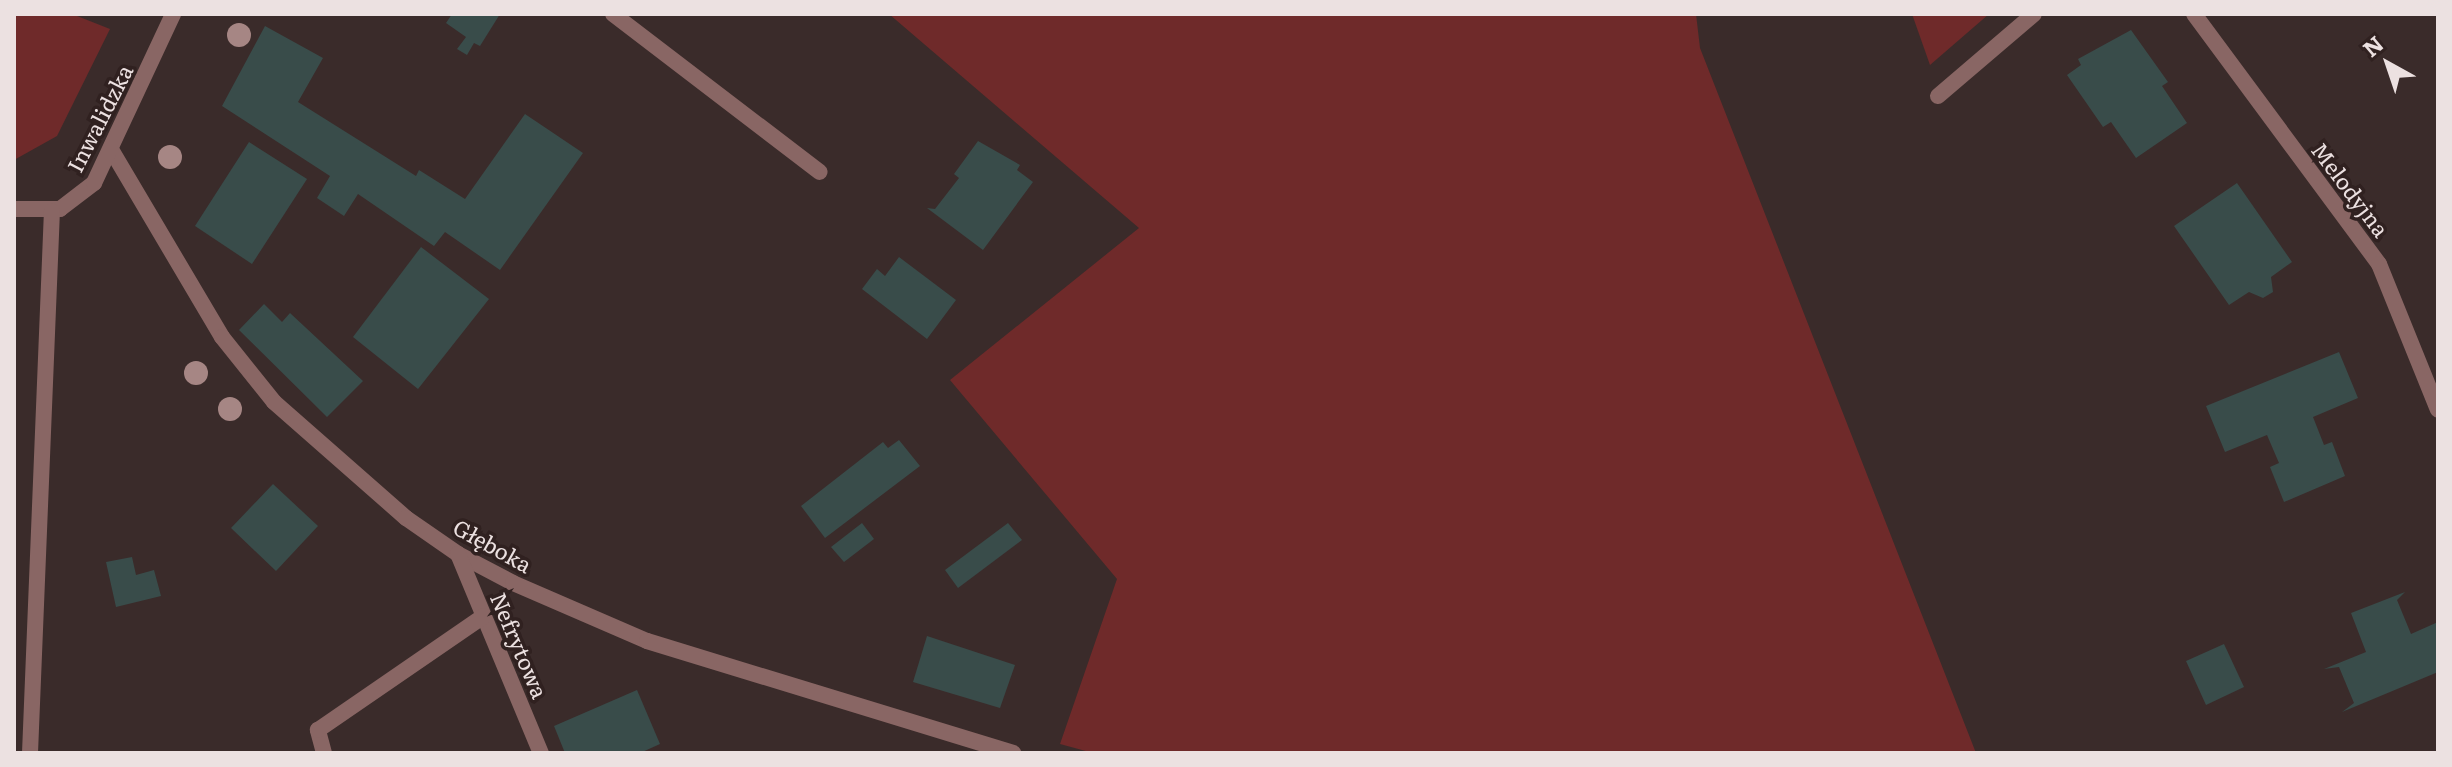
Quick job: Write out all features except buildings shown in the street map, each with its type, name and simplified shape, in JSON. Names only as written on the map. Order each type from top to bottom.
[{"type":"street","name":"Inwalidzka","points":[[52,211],[70,204],[94,183],[112,151],[173,14]]},
{"type":"street","points":[[613,14],[820,172]]},
{"type":"street","points":[[1938,96],[2034,14]]},
{"type":"street","name":"Melodyjna","points":[[2194,14],[2379,264],[2438,410]]},
{"type":"street","name":"Głęboka","points":[[112,151],[222,337],[274,402],[406,518],[458,554],[647,641],[1013,753]]},
{"type":"street","points":[[14,209],[52,211],[30,753]]},
{"type":"street","name":"Nefrytowa","points":[[458,554],[541,753]]},
{"type":"street","points":[[324,753],[318,730],[484,616]]},
{"type":"shaded area","points":[[14,14],[72,14],[110,29],[57,136],[14,160]]},
{"type":"shaded area","points":[[889,14],[1696,14],[1700,48],[1976,753],[1093,753],[1060,744],[1117,579],[950,380],[1139,228]]},
{"type":"shaded area","points":[[1912,14],[1989,14],[1930,65]]}]
